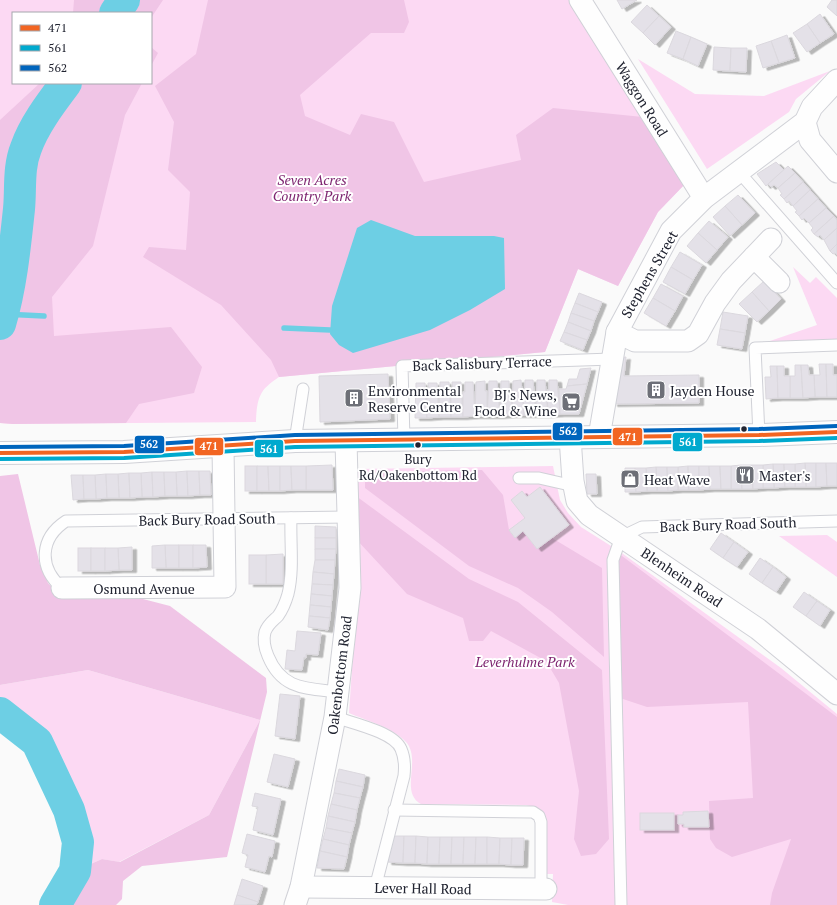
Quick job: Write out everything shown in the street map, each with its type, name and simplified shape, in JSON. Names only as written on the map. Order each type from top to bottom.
[{"type":"highway","points":[[0,453],[124,452],[295,441],[759,435],[837,432]]},
{"type":"street","name":"Waggon Road","points":[[580,0],[704,198]]},
{"type":"street","points":[[837,80],[812,107],[805,122],[810,140],[837,172]]},
{"type":"street","name":"Stephens Street","points":[[599,437],[616,332],[671,231],[704,198],[805,122]]},
{"type":"street","points":[[616,332],[635,341],[688,341],[698,334],[715,303],[731,281],[772,239]]},
{"type":"street","points":[[754,257],[779,282]]},
{"type":"street","name":"Blenheim Road","points":[[570,437],[574,486],[577,500],[590,516],[758,629],[837,694]]},
{"type":"street","name":"Oakenbottom Road","points":[[298,896],[335,717],[350,588],[346,441]]},
{"type":"street","points":[[223,446],[225,519]]},
{"type":"street","name":"Osmund Avenue","points":[[62,588],[225,587],[225,519]]},
{"type":"street","name":"Lever Hall Road","points":[[298,896],[375,888],[453,897],[544,889]]},
{"type":"lane","points":[[739,172],[837,283]]},
{"type":"lane","points":[[759,435],[755,348],[837,344]]},
{"type":"lane","name":"Back Salisbury Terrace","points":[[404,440],[402,366],[612,359]]},
{"type":"lane","points":[[295,441],[302,389]]},
{"type":"lane","points":[[519,478],[539,478],[574,486]]},
{"type":"lane","name":"Back Bury Road South","points":[[62,588],[52,580],[46,566],[45,555],[48,542],[54,529],[66,521],[348,517]]},
{"type":"lane","points":[[291,518],[290,585],[285,605],[269,625],[265,633],[265,648],[271,662],[283,679],[297,687],[338,692]]},
{"type":"lane","name":"Back Bury Road South","points":[[622,537],[642,527],[837,521]]},
{"type":"lane","points":[[621,905],[613,560],[622,537]]},
{"type":"lane","points":[[335,717],[389,736],[401,747],[405,761],[404,776],[375,888]]},
{"type":"lane","points":[[394,810],[533,812],[539,816],[541,822],[544,889]]},
{"type":"green space","name":"Seven Acres Country Park","points":[[0,0],[569,0],[685,184],[658,212],[618,286],[578,269],[545,352],[279,377],[267,386],[260,395],[257,407],[256,422],[0,423]]},
{"type":"green space","points":[[74,0],[163,0],[152,16],[152,12],[73,12]]},
{"type":"green space","points":[[208,0],[404,0],[409,22],[404,33],[371,33],[300,95],[305,116],[350,135],[361,114],[394,122],[424,182],[521,160],[516,135],[553,108],[643,117],[685,184],[658,212],[618,286],[578,269],[545,352],[279,377],[271,360],[221,305],[143,257],[149,247],[186,250],[190,192],[168,170],[174,122],[155,86],[196,54]]},
{"type":"green space","points":[[152,48],[158,53],[152,64]]},
{"type":"green space","points":[[638,59],[695,94],[764,96],[830,71],[796,99],[789,112],[707,169]]},
{"type":"green space","points":[[39,84],[141,84],[125,115],[93,246],[52,297],[54,336],[171,327],[202,367],[194,393],[139,404],[126,423],[0,423],[0,120]]},
{"type":"green space","points":[[793,267],[810,283],[816,277],[837,298],[837,340],[767,342],[817,325]]},
{"type":"green space","name":"Leverhulme Park","points":[[553,466],[560,500],[568,513],[581,527],[619,551],[781,668],[837,714],[837,905],[568,905],[552,902],[553,874],[547,874],[547,821],[541,812],[536,808],[526,805],[421,804],[415,799],[412,792],[412,758],[410,749],[406,742],[387,728],[349,713],[358,581],[355,469]]},
{"type":"green space","points":[[482,470],[503,495],[509,530],[514,537],[523,531],[537,549],[552,538],[602,568],[604,657],[552,612],[518,588],[469,566],[365,488],[365,472]]},
{"type":"green space","points":[[18,474],[40,565],[48,583],[62,597],[143,599],[170,606],[266,678],[267,692],[227,857],[142,866],[123,881],[122,899],[116,905],[55,905],[75,871],[102,859],[120,862],[209,815],[260,720],[88,670],[0,685],[0,476]]},
{"type":"green space","points":[[356,496],[469,579],[518,602],[602,670],[609,839],[596,854],[581,856],[574,839],[579,791],[559,683],[546,661],[491,631],[483,641],[469,641],[463,618],[407,594],[356,539]]},
{"type":"green space","points":[[827,535],[837,542],[837,577],[779,536]]},
{"type":"green space","points":[[618,553],[837,717],[837,905],[770,905],[772,893],[791,839],[732,857],[716,848],[710,839],[709,801],[753,798],[748,702],[647,707],[617,697]]},
{"type":"green space","points":[[88,670],[260,720],[209,815],[119,862],[102,859],[75,871],[78,842],[69,810],[37,742],[0,713],[0,685]]},
{"type":"water","points":[[371,220],[415,236],[494,236],[504,238],[505,289],[470,310],[430,330],[353,353],[339,345],[330,334],[332,306],[357,228]]},
{"type":"building","points":[[617,0],[637,0],[622,9]]},
{"type":"building","points":[[832,0],[837,0],[837,16],[827,7]]},
{"type":"building","points":[[647,5],[659,16],[643,33],[631,22]]},
{"type":"building","points":[[820,14],[834,34],[820,43],[807,24]]},
{"type":"building","points":[[659,16],[671,27],[655,45],[643,33]]},
{"type":"building","points":[[807,24],[820,43],[807,52],[793,33]]},
{"type":"building","points":[[676,31],[691,37],[683,59],[667,53]]},
{"type":"building","points":[[787,35],[795,58],[779,63],[771,41]]},
{"type":"building","points":[[691,37],[707,44],[698,66],[683,59]]},
{"type":"building","points":[[771,41],[779,63],[763,68],[756,46]]},
{"type":"building","points":[[714,47],[731,48],[730,71],[713,70]]},
{"type":"building","points":[[731,48],[747,48],[746,72],[730,71]]},
{"type":"building","points":[[776,162],[784,170],[766,186],[757,174]]},
{"type":"building","points":[[788,166],[795,173],[778,188],[774,185],[771,187],[768,184]]},
{"type":"building","points":[[795,173],[803,182],[784,199],[780,195],[782,194],[778,188]]},
{"type":"building","points":[[803,182],[810,190],[793,206],[789,201],[787,203],[784,199]]},
{"type":"building","points":[[810,190],[818,199],[799,216],[795,212],[797,211],[793,206]]},
{"type":"building","points":[[738,195],[755,213],[742,225],[725,206]]},
{"type":"building","points":[[818,199],[826,208],[809,223],[804,218],[802,220],[799,216]]},
{"type":"building","points":[[725,206],[742,225],[730,236],[713,217]]},
{"type":"building","points":[[826,208],[834,216],[814,234],[811,230],[813,228],[809,223]]},
{"type":"building","points":[[834,216],[837,220],[837,228],[824,240],[820,235],[818,237],[814,234]]},
{"type":"building","points":[[709,221],[728,237],[717,250],[698,233]]},
{"type":"building","points":[[837,228],[837,244],[830,251],[824,240]]},
{"type":"building","points":[[698,233],[717,250],[706,263],[687,246]]},
{"type":"building","points":[[837,244],[837,255],[830,251]]},
{"type":"building","points":[[680,252],[702,265],[693,280],[671,267]]},
{"type":"building","points":[[671,267],[693,280],[685,294],[663,282]]},
{"type":"building","points":[[764,281],[781,299],[769,311],[752,292]]},
{"type":"building","points":[[661,284],[683,296],[675,311],[653,298]]},
{"type":"building","points":[[752,292],[769,311],[757,322],[739,304]]},
{"type":"building","points":[[579,293],[602,302],[598,312],[575,303]]},
{"type":"building","points":[[653,298],[675,311],[666,326],[644,313]]},
{"type":"building","points":[[575,303],[598,312],[594,321],[571,313]]},
{"type":"building","points":[[723,312],[748,316],[745,333],[720,329]]},
{"type":"building","points":[[571,313],[594,321],[591,331],[568,322]]},
{"type":"building","points":[[568,322],[591,331],[587,340],[564,332]]},
{"type":"building","points":[[720,329],[745,333],[742,349],[717,345]]},
{"type":"building","points":[[564,332],[587,340],[583,350],[560,341]]},
{"type":"building","name":"Jayden House","points":[[626,357],[624,376],[699,375],[699,403],[613,404],[616,358]]},
{"type":"building","points":[[819,364],[826,364],[827,397],[815,397],[814,375],[820,375]]},
{"type":"building","points":[[826,364],[833,364],[833,375],[837,375],[837,397],[827,397]]},
{"type":"building","points":[[795,365],[801,365],[803,398],[790,398],[790,376],[795,376]]},
{"type":"building","points":[[801,365],[808,365],[809,375],[814,375],[815,397],[803,398]]},
{"type":"building","points":[[770,366],[777,366],[778,398],[766,399],[765,377],[771,377]]},
{"type":"building","points":[[777,366],[784,366],[784,376],[790,376],[790,398],[778,398]]},
{"type":"building","points":[[591,368],[587,384],[567,386],[569,379],[577,379],[580,369]]},
{"type":"building","name":"Environmental Reserve Centre","points":[[388,374],[390,419],[320,422],[319,376]]},
{"type":"building","points":[[521,380],[524,415],[512,415],[513,381]]},
{"type":"building","points":[[525,380],[533,380],[536,415],[524,415],[523,390],[525,390]]},
{"type":"building","points":[[537,380],[545,380],[548,415],[536,415]]},
{"type":"building","points":[[549,380],[557,380],[560,414],[548,415],[547,390],[549,390]]},
{"type":"building","points":[[485,381],[485,391],[487,391],[487,416],[475,416],[476,382]]},
{"type":"building","points":[[489,381],[497,381],[500,416],[487,416]]},
{"type":"building","points":[[501,381],[509,381],[512,415],[500,416]]},
{"type":"building","points":[[440,382],[449,382],[451,417],[439,417]]},
{"type":"building","points":[[452,382],[461,382],[463,417],[451,417],[451,392],[453,392]]},
{"type":"building","points":[[465,382],[473,382],[475,416],[463,417],[463,392],[465,392]]},
{"type":"building","points":[[416,383],[425,383],[427,418],[415,418]]},
{"type":"building","points":[[428,383],[437,383],[439,417],[427,418],[427,392],[429,392]]},
{"type":"building","name":"BJ's News, Food & Wine","points":[[587,384],[579,414],[560,414],[559,389],[566,389],[567,386]]},
{"type":"building","points":[[805,463],[816,463],[816,487],[806,487]]},
{"type":"building","points":[[805,463],[806,487],[795,487],[795,464]]},
{"type":"building","points":[[816,463],[826,463],[827,486],[816,487]]},
{"type":"building","points":[[826,463],[837,463],[837,486],[827,486]]},
{"type":"building","points":[[773,464],[784,464],[785,487],[774,488]]},
{"type":"building","points":[[773,464],[774,488],[763,488],[763,465]]},
{"type":"building","points":[[784,464],[795,464],[795,487],[785,487]]},
{"type":"building","points":[[332,465],[333,490],[306,490],[306,466]]},
{"type":"building","points":[[741,465],[742,489],[731,489],[731,466]]},
{"type":"building","points":[[741,465],[752,465],[753,489],[742,489]]},
{"type":"building","points":[[752,465],[763,465],[763,488],[753,489]]},
{"type":"building","points":[[245,466],[257,466],[257,491],[245,491]]},
{"type":"building","points":[[257,466],[268,466],[269,491],[257,491]]},
{"type":"building","points":[[268,466],[280,466],[280,491],[269,491]]},
{"type":"building","points":[[280,466],[291,466],[292,490],[280,491]]},
{"type":"building","points":[[291,466],[306,466],[306,490],[292,490]]},
{"type":"building","points":[[688,466],[689,490],[678,490],[678,467]]},
{"type":"building","points":[[688,466],[699,466],[699,490],[689,490]]},
{"type":"building","points":[[699,466],[709,466],[710,489],[699,490]]},
{"type":"building","points":[[709,466],[720,466],[721,489],[710,489]]},
{"type":"building","points":[[720,466],[731,466],[731,489],[721,489]]},
{"type":"building","points":[[656,467],[667,467],[668,491],[657,491]]},
{"type":"building","points":[[656,467],[657,491],[647,491],[646,468]]},
{"type":"building","points":[[667,467],[678,467],[678,490],[668,491]]},
{"type":"building","points":[[625,468],[635,468],[636,492],[625,492]]},
{"type":"building","points":[[635,468],[646,468],[647,491],[636,492]]},
{"type":"building","points":[[187,471],[188,496],[177,496],[176,472]]},
{"type":"building","points":[[187,471],[199,471],[200,495],[188,496]]},
{"type":"building","points":[[199,471],[210,471],[211,495],[200,495]]},
{"type":"building","points":[[152,472],[153,497],[142,497],[141,473]]},
{"type":"building","points":[[152,472],[164,472],[165,496],[153,497]]},
{"type":"building","points":[[164,472],[176,472],[177,496],[165,496]]},
{"type":"building","points":[[129,473],[130,498],[119,498],[118,474]]},
{"type":"building","points":[[129,473],[141,473],[142,497],[130,498]]},
{"type":"building","points":[[106,474],[107,498],[96,499],[95,475]]},
{"type":"building","points":[[106,474],[118,474],[119,498],[107,498]]},
{"type":"building","points":[[586,474],[596,474],[597,494],[587,494]]},
{"type":"building","points":[[71,475],[83,475],[84,499],[73,500]]},
{"type":"building","points":[[83,475],[95,475],[96,499],[84,499]]},
{"type":"building","points":[[540,487],[569,525],[537,549],[523,531],[515,538],[509,530],[525,518],[511,500],[522,491],[527,497]]},
{"type":"building","points":[[315,526],[336,527],[336,538],[315,538]]},
{"type":"building","points":[[721,533],[734,542],[723,558],[710,549]]},
{"type":"building","points":[[315,538],[336,538],[336,549],[315,549]]},
{"type":"building","points":[[734,542],[748,552],[737,567],[723,558]]},
{"type":"building","points":[[165,545],[179,545],[179,568],[166,568]]},
{"type":"building","points":[[165,545],[166,568],[152,568],[152,546]]},
{"type":"building","points":[[179,545],[193,545],[193,568],[179,568]]},
{"type":"building","points":[[193,545],[206,545],[207,567],[193,568]]},
{"type":"building","points":[[132,547],[132,570],[119,570],[118,548]]},
{"type":"building","points":[[78,548],[91,548],[91,571],[78,571]]},
{"type":"building","points":[[91,548],[105,548],[105,571],[91,571]]},
{"type":"building","points":[[105,548],[118,548],[119,570],[105,571]]},
{"type":"building","points":[[315,549],[336,549],[335,560],[315,560]]},
{"type":"building","points":[[283,554],[283,584],[266,584],[266,555]]},
{"type":"building","points":[[249,555],[266,555],[266,584],[249,584]]},
{"type":"building","points":[[760,558],[773,567],[762,583],[749,574]]},
{"type":"building","points":[[315,560],[335,560],[334,574],[313,572]]},
{"type":"building","points":[[773,567],[786,577],[776,592],[762,583]]},
{"type":"building","points":[[313,572],[334,574],[333,585],[312,584]]},
{"type":"building","points":[[312,584],[333,585],[332,596],[311,594]]},
{"type":"building","points":[[804,592],[817,601],[806,616],[793,607]]},
{"type":"building","points":[[311,594],[332,596],[331,607],[310,605]]},
{"type":"building","points":[[817,601],[830,610],[820,626],[806,616]]},
{"type":"building","points":[[310,605],[331,607],[330,618],[309,616]]},
{"type":"building","points":[[309,616],[330,618],[328,630],[308,627]]},
{"type":"building","points":[[297,631],[321,633],[318,655],[306,654],[306,658],[304,657],[302,670],[285,669],[287,650],[295,651]]},
{"type":"building","points":[[280,694],[300,696],[295,739],[275,736]]},
{"type":"building","points":[[274,754],[295,759],[288,787],[267,782]]},
{"type":"building","points":[[339,769],[365,775],[363,787],[336,781]]},
{"type":"building","points":[[336,781],[363,787],[360,798],[334,793]]},
{"type":"building","points":[[255,793],[281,799],[273,835],[253,830],[258,807],[252,806]]},
{"type":"building","points":[[334,793],[360,798],[357,810],[331,804]]},
{"type":"building","points":[[331,804],[357,810],[355,822],[328,816]]},
{"type":"building","points":[[708,811],[709,827],[684,827],[684,824],[678,824],[678,815],[683,815],[683,812]]},
{"type":"building","points":[[640,813],[674,813],[674,830],[640,830]]},
{"type":"building","points":[[328,816],[355,822],[352,833],[326,828]]},
{"type":"building","points":[[326,828],[352,833],[349,845],[323,839]]},
{"type":"building","points":[[247,834],[275,841],[272,857],[269,856],[265,872],[245,867],[248,855],[242,853]]},
{"type":"building","points":[[392,836],[404,836],[403,863],[387,862]]},
{"type":"building","points":[[404,836],[416,836],[415,863],[403,863]]},
{"type":"building","points":[[416,836],[428,837],[427,864],[415,863]]},
{"type":"building","points":[[428,837],[440,837],[439,864],[427,864]]},
{"type":"building","points":[[440,837],[452,837],[451,864],[439,864]]},
{"type":"building","points":[[452,837],[464,837],[463,864],[451,864]]},
{"type":"building","points":[[464,837],[476,837],[475,864],[463,864]]},
{"type":"building","points":[[476,837],[487,837],[487,864],[475,864]]},
{"type":"building","points":[[487,837],[500,838],[499,864],[487,864]]},
{"type":"building","points":[[500,838],[512,838],[511,865],[499,864]]},
{"type":"building","points":[[512,838],[524,838],[523,865],[511,865]]},
{"type":"building","points":[[323,839],[349,845],[347,857],[320,851]]},
{"type":"building","points":[[320,851],[347,857],[344,869],[317,868]]},
{"type":"building","points":[[242,879],[263,886],[258,902],[237,895]]},
{"type":"building","points":[[237,895],[258,902],[256,905],[234,905]]},
{"type":"waterway","points":[[116,12],[124,0]]},
{"type":"waterway","points":[[0,324],[7,296],[16,238],[23,156],[29,139],[38,123],[65,84]]},
{"type":"waterway","points":[[3,314],[44,316]]},
{"type":"waterway","points":[[284,328],[330,330]]},
{"type":"waterway","points":[[0,713],[37,742],[69,810],[78,842],[75,871],[55,905]]},
{"type":"transit line","name":"562","points":[[0,447],[124,446],[295,435],[759,429],[837,426]]},
{"type":"transit line","name":"471","points":[[0,453],[124,452],[295,441],[759,435],[837,432]]},
{"type":"transit line","name":"561","points":[[0,459],[124,458],[295,447],[759,441],[837,438]]},
{"type":"place","name":"Jayden House","points":[[656,390]]},
{"type":"place","name":"Environmental Reserve Centre","points":[[354,398]]},
{"type":"place","name":"BJ's News, Food & Wine","points":[[571,402]]},
{"type":"place","name":"Bury Rd/Oakenbottom Rd","points":[[418,445]]},
{"type":"place","name":"Master's","points":[[745,475]]},
{"type":"place","name":"Heat Wave","points":[[630,479]]}]
